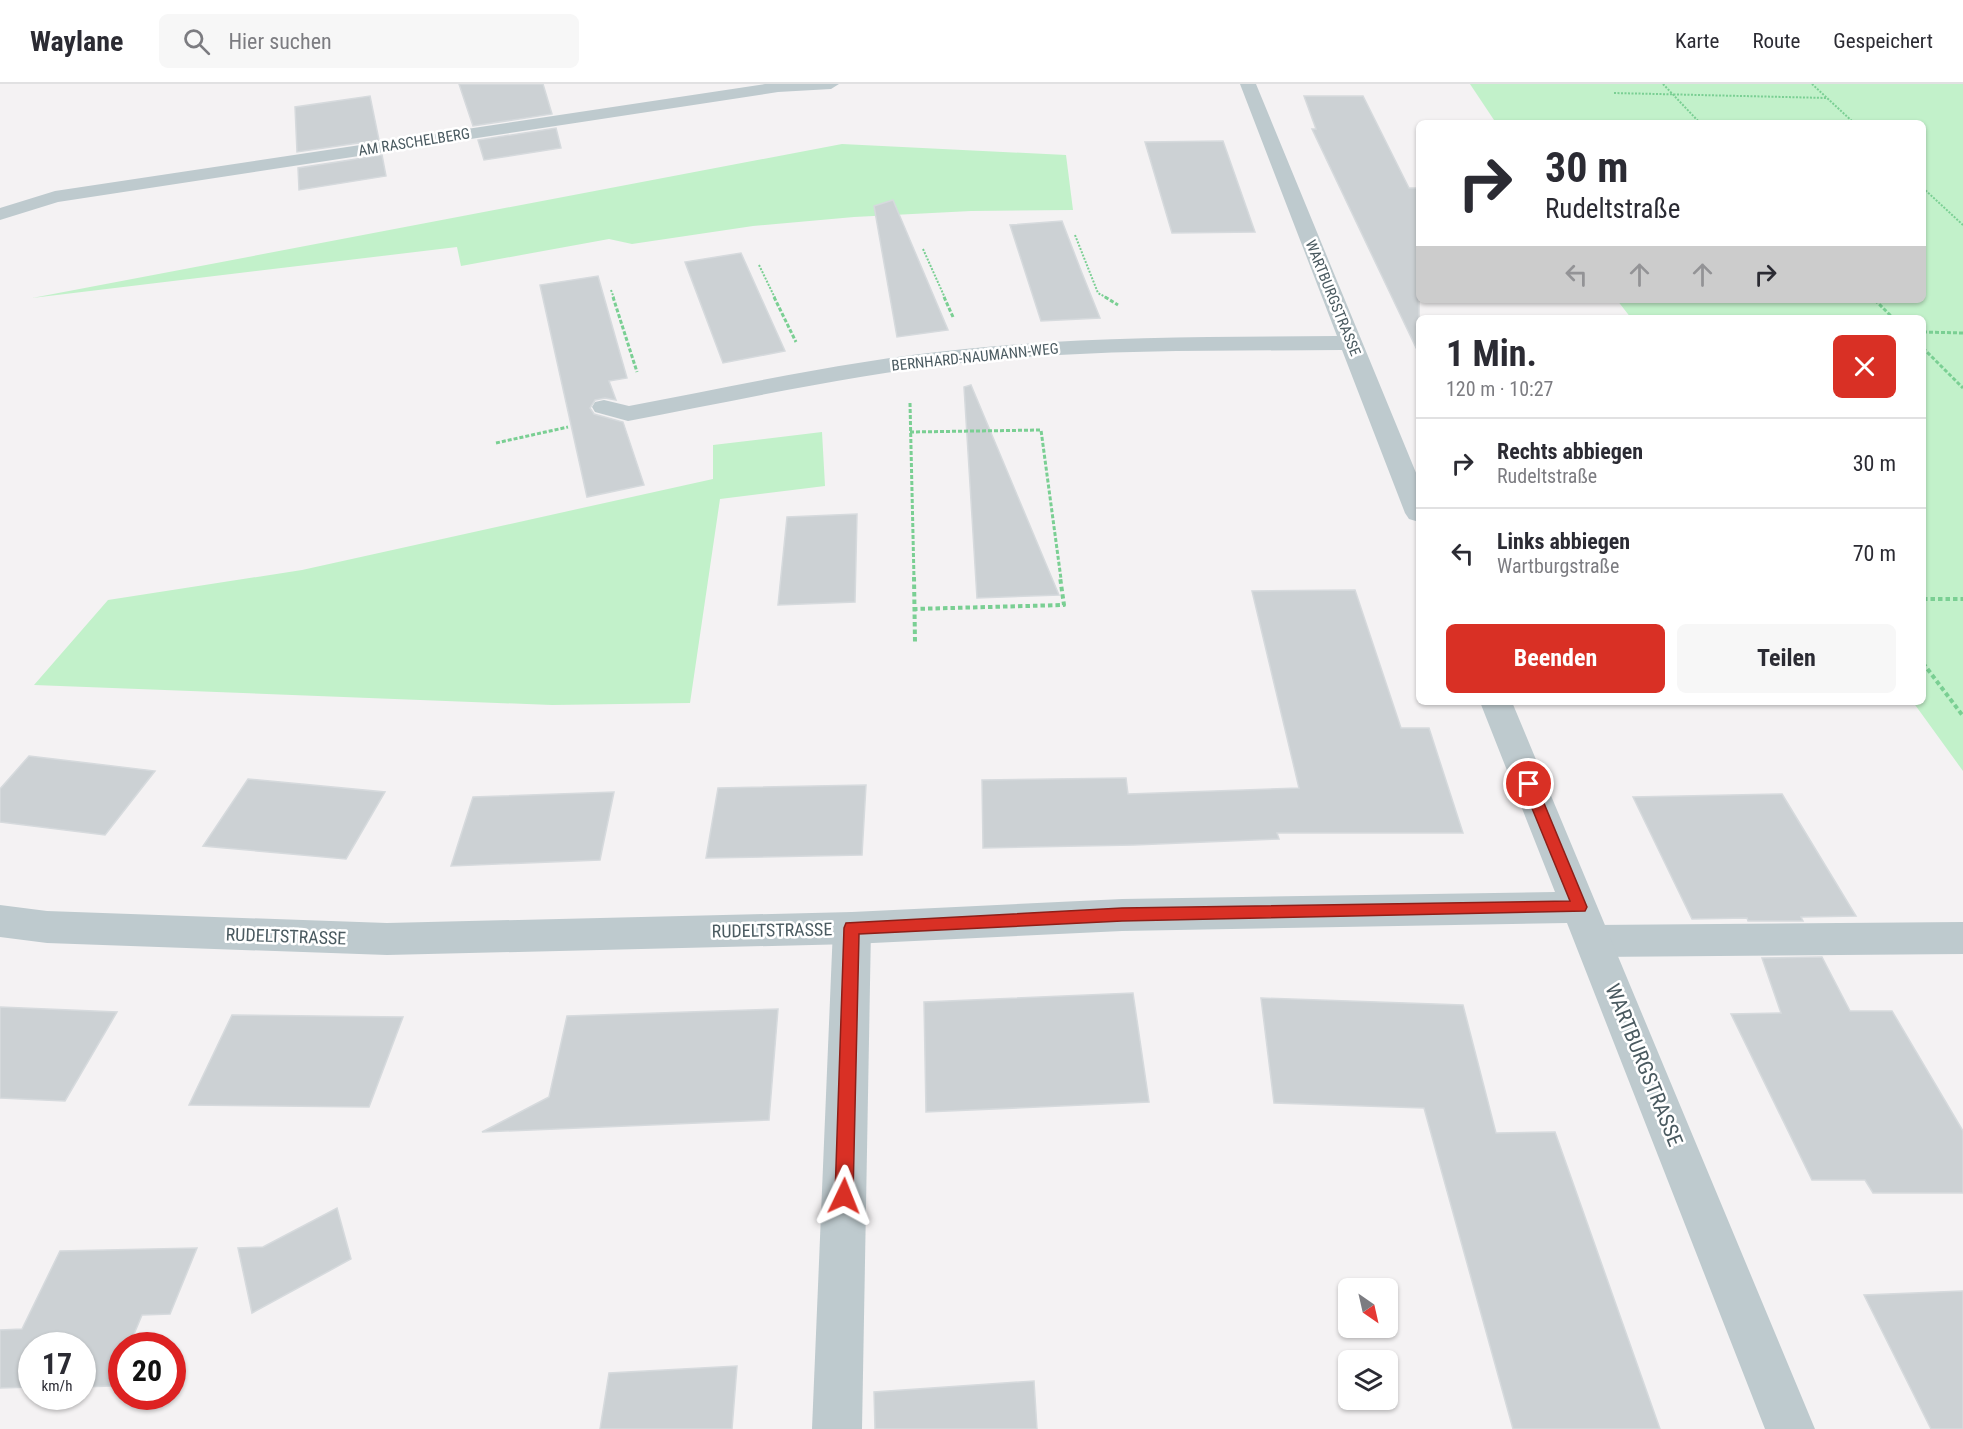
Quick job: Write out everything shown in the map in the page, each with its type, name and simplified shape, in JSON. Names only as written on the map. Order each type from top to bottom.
[{"type":"street","name":"AM RASCHELBERG","points":[[0,214],[55,197],[778,87],[831,84]]},
{"type":"street","name":"WARTBURGSTRASSE","points":[[1248,84],[1416,506]]},
{"type":"street","name":"BERNHARD-NAUMANN-WEG","points":[[604,407],[638,412],[909,362],[1145,344],[1351,343]]},
{"type":"street","name":"WARTBURGSTRASSE","points":[[1497,705],[1790,1429]]},
{"type":"street","name":"RUDELTSTRASSE","points":[[0,921],[47,927],[387,939],[852,928],[1122,915],[1587,924],[1963,938]]},
{"type":"street","points":[[837,1429],[852,928]]},
{"type":"path","points":[[1663,84],[1697,120]]},
{"type":"path","points":[[1812,84],[1851,120]]},
{"type":"path","points":[[1614,93],[1827,98]]},
{"type":"path","points":[[1926,191],[1963,225]]},
{"type":"path","points":[[1075,235],[1098,293],[1124,309]]},
{"type":"path","points":[[923,249],[957,324]]},
{"type":"path","points":[[759,265],[813,378]]},
{"type":"path","points":[[496,444],[638,412],[611,290]]},
{"type":"path","points":[[1878,303],[1890,315]]},
{"type":"path","points":[[1926,332],[1963,333]]},
{"type":"path","points":[[1926,351],[1963,388]]},
{"type":"path","points":[[909,362],[915,642]]},
{"type":"path","points":[[910,432],[1041,430],[1064,605],[913,609]]},
{"type":"path","points":[[1926,599],[1963,599]]},
{"type":"path","points":[[1926,667],[1963,716]]},
{"type":"green space","points":[[1470,84],[1963,84],[1963,771],[1915,705],[1926,705],[1926,315],[1629,315],[1619,303],[1926,303],[1926,120],[1494,120]]},
{"type":"green space","points":[[842,144],[1066,155],[1073,210],[971,211],[854,217],[753,226],[632,244],[609,239],[461,266],[457,247],[32,298]]},
{"type":"green space","points":[[822,432],[825,486],[720,499],[690,703],[552,705],[34,685],[108,600],[302,570],[713,479],[713,445]]},
{"type":"building","points":[[459,84],[543,84],[552,114],[473,126]]},
{"type":"building","points":[[370,96],[379,140],[297,152],[295,107]]},
{"type":"building","points":[[1304,96],[1363,96],[1409,188],[1416,188],[1416,303],[1419,303],[1419,315],[1416,315],[1416,348],[1312,129],[1316,129]]},
{"type":"building","points":[[556,128],[561,148],[484,160],[478,140]]},
{"type":"building","points":[[1223,141],[1255,232],[1172,233],[1145,142]]},
{"type":"building","points":[[382,155],[386,176],[299,190],[298,168]]},
{"type":"building","points":[[893,200],[948,330],[897,337],[874,206]]},
{"type":"building","points":[[1062,221],[1100,318],[1041,321],[1010,225]]},
{"type":"building","points":[[741,253],[785,351],[723,363],[685,262]]},
{"type":"building","points":[[598,276],[627,378],[609,381],[616,400],[605,398],[595,400],[590,408],[594,414],[623,422],[644,485],[587,497],[540,285]]},
{"type":"building","points":[[971,385],[1059,595],[977,598],[964,387]]},
{"type":"building","points":[[857,514],[855,602],[778,605],[787,517]]},
{"type":"building","points":[[1355,590],[1401,728],[1429,728],[1463,833],[1277,833],[1279,839],[983,848],[982,780],[1126,778],[1128,794],[1299,788],[1252,591]]},
{"type":"building","points":[[29,756],[155,771],[105,835],[0,822],[0,789]]},
{"type":"building","points":[[248,779],[385,792],[346,859],[203,846]]},
{"type":"building","points":[[866,785],[862,855],[706,858],[718,788]]},
{"type":"building","points":[[614,792],[600,860],[451,866],[473,797]]},
{"type":"building","points":[[1782,794],[1856,916],[1801,917],[1803,921],[1748,921],[1747,918],[1692,919],[1633,797]]},
{"type":"building","points":[[1822,957],[1850,1011],[1892,1011],[1963,1131],[1963,1193],[1873,1193],[1865,1180],[1812,1180],[1731,1014],[1781,1013],[1762,958]]},
{"type":"building","points":[[1133,993],[1149,1102],[926,1112],[924,1002]]},
{"type":"building","points":[[1261,998],[1463,1005],[1496,1133],[1555,1132],[1660,1429],[1513,1429],[1424,1108],[1274,1103]]},
{"type":"building","points":[[0,1007],[117,1012],[65,1101],[0,1098]]},
{"type":"building","points":[[778,1009],[769,1120],[482,1132],[549,1097],[567,1016]]},
{"type":"building","points":[[232,1015],[403,1017],[369,1107],[189,1105]]},
{"type":"building","points":[[337,1208],[351,1259],[252,1313],[238,1248],[263,1247]]},
{"type":"building","points":[[197,1248],[170,1314],[142,1315],[135,1332],[108,1332],[108,1386],[96,1387],[96,1332],[18,1332],[18,1387],[0,1388],[0,1330],[22,1329],[60,1251]]},
{"type":"building","points":[[1963,1291],[1963,1429],[1931,1429],[1864,1295]]},
{"type":"building","points":[[737,1366],[732,1429],[600,1429],[609,1373]]},
{"type":"building","points":[[1034,1381],[1037,1429],[875,1429],[874,1392]]},
{"type":"route","points":[[844,1196],[852,928],[1122,915],[1580,907],[1529,784]]}]
